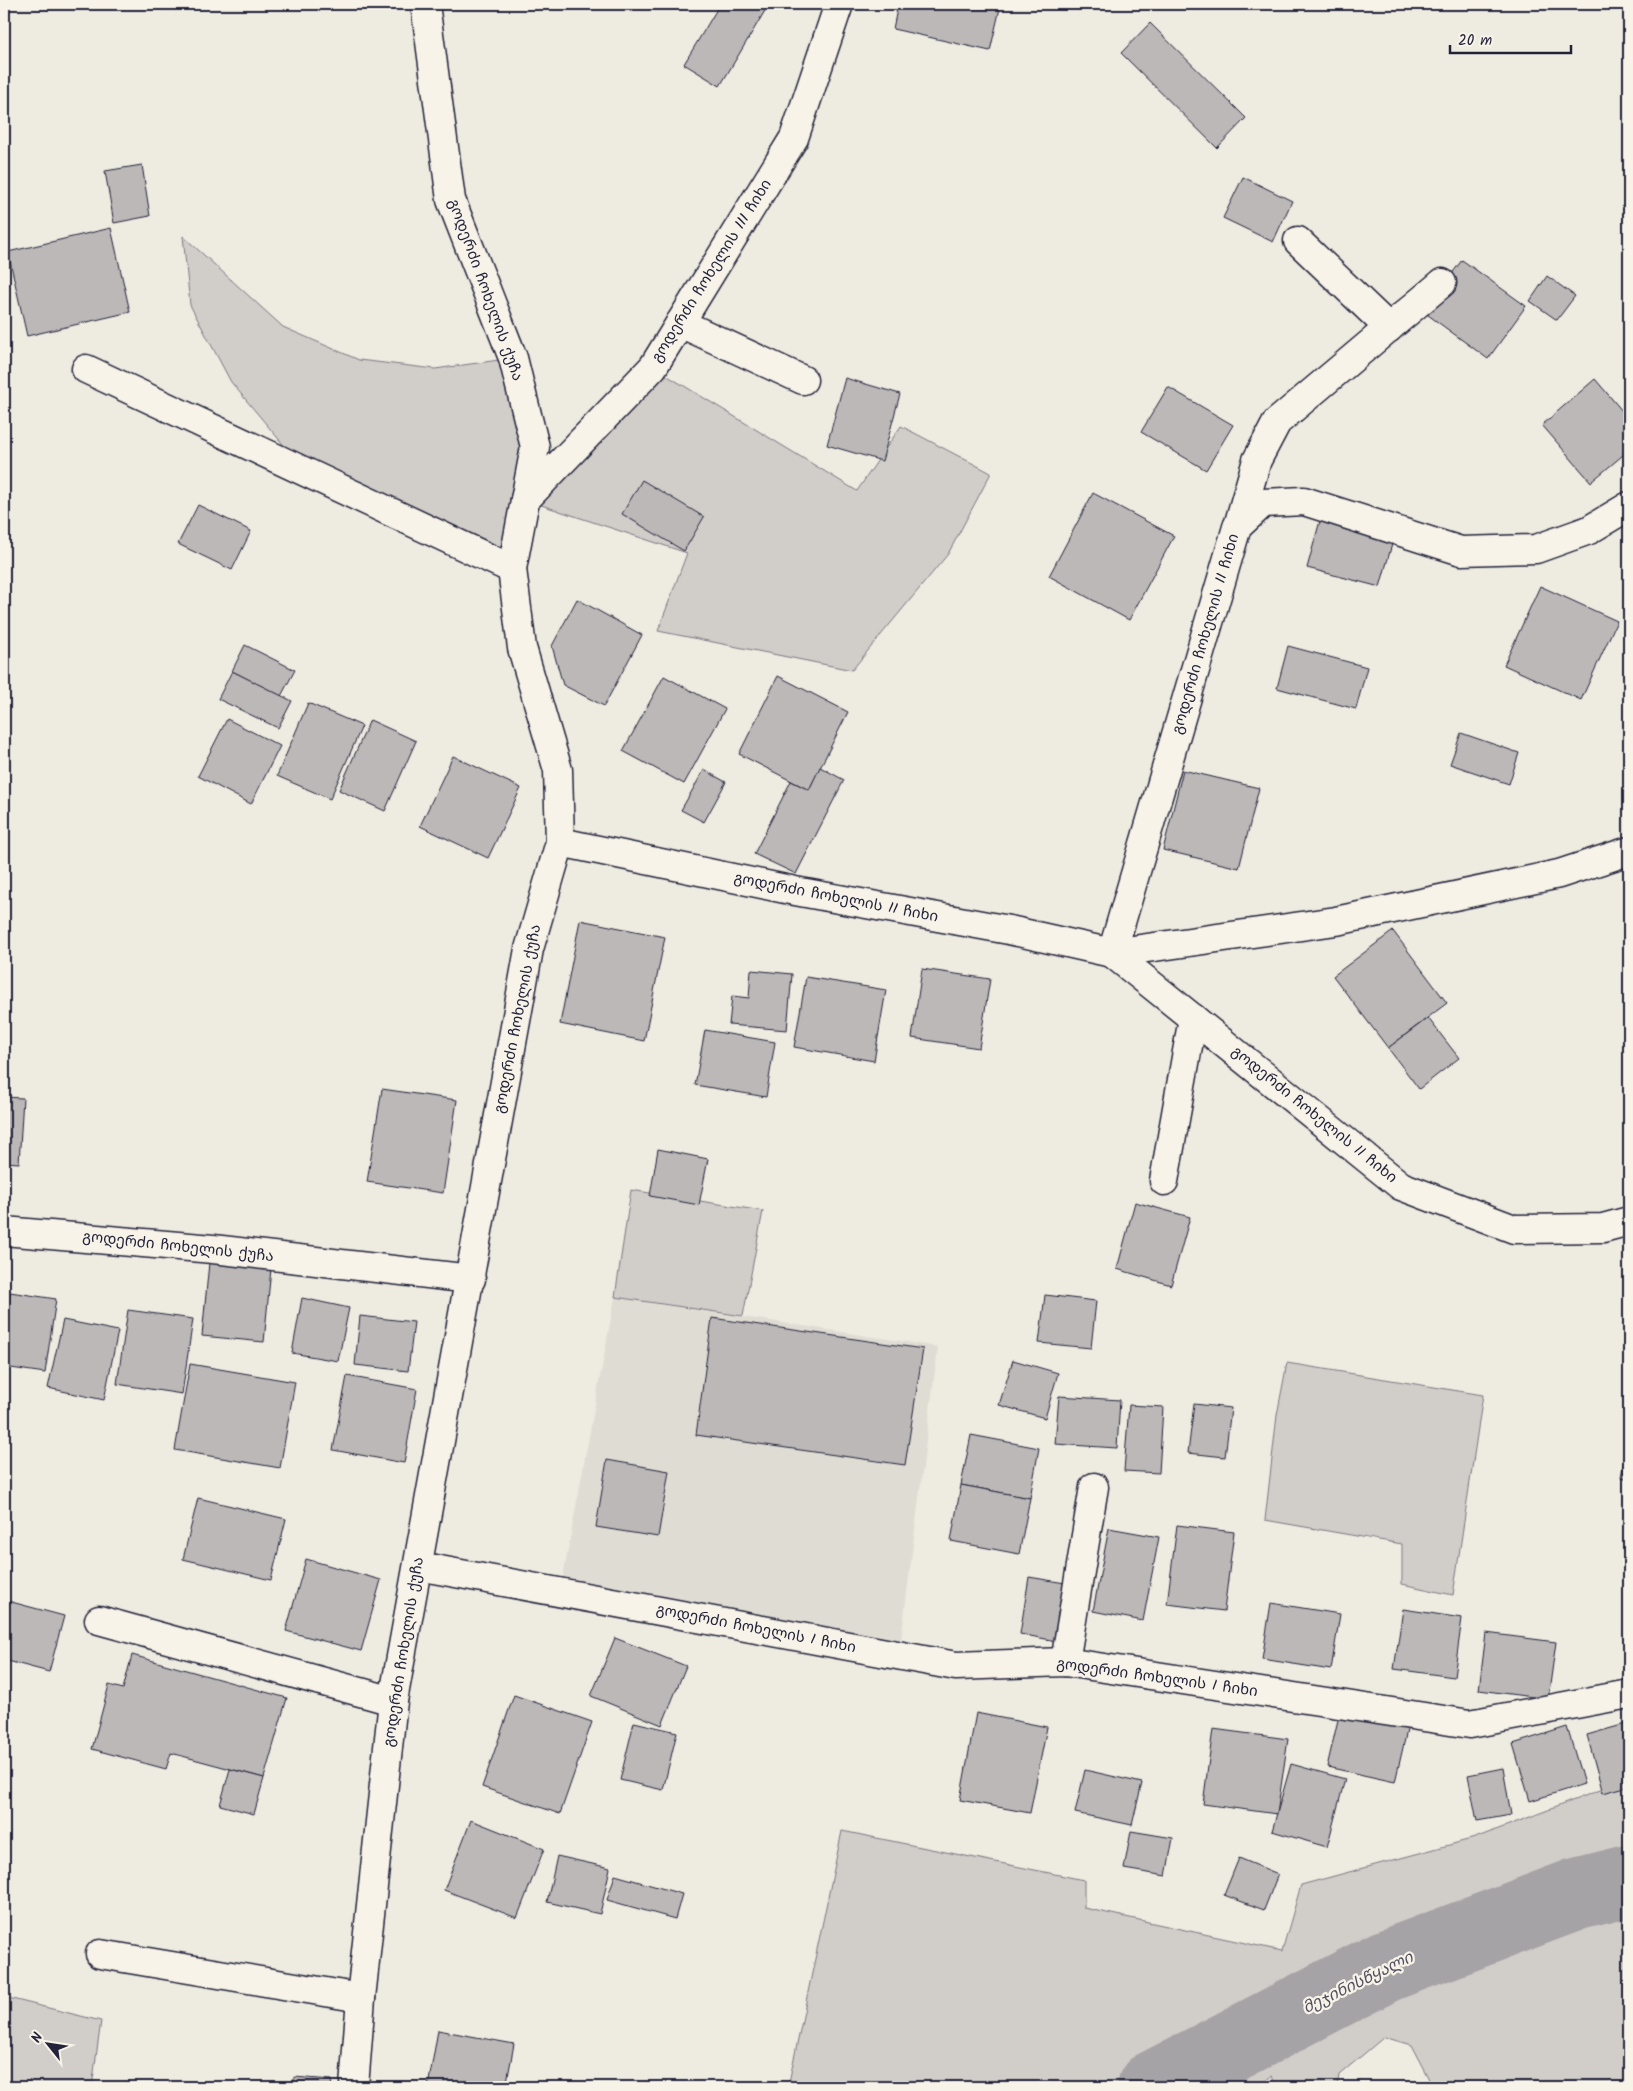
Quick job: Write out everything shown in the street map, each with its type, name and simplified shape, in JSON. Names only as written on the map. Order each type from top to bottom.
[{"type":"street","name":"გოდერძი ჩოხელის ქუჩა","points":[[354,2087],[361,1998],[393,1701],[471,1279],[506,1067],[529,948],[560,842],[558,770],[522,648],[512,569],[535,447],[513,358],[451,200],[425,4]]},
{"type":"street","name":"გოდერძი ჩოხელის III ჩიხი","points":[[525,500],[653,367],[794,138],[839,4]]},
{"type":"street","points":[[1298,241],[1389,328]]},
{"type":"street","points":[[1237,527],[1258,460],[1277,422],[1442,282]]},
{"type":"street","points":[[680,324],[803,380]]},
{"type":"street","points":[[86,369],[512,569]]},
{"type":"street","name":"გოდერძი ჩოხელის II ჩიხი","points":[[1112,953],[1237,527],[1263,503],[1304,501],[1462,551],[1536,549],[1589,530],[1629,506]]},
{"type":"street","name":"გოდერძი ჩოხელის II ჩიხი","points":[[560,842],[795,891],[1008,930],[1112,953],[1336,921],[1560,874],[1629,851]]},
{"type":"street","name":"გოდერძი ჩოხელის II ჩიხი","points":[[1112,953],[1401,1186],[1514,1229],[1603,1228],[1629,1221]]},
{"type":"street","points":[[1164,1181],[1193,1018]]},
{"type":"street","name":"გოდერძი ჩოხელის ქუჩა","points":[[4,1230],[203,1248],[471,1279]]},
{"type":"street","points":[[1065,1662],[1094,1487]]},
{"type":"street","name":"გოდერძი ჩოხელის I ჩიხი","points":[[418,1566],[956,1666],[1065,1662],[1470,1724],[1629,1694]]},
{"type":"street","points":[[99,1620],[393,1701]]},
{"type":"street","points":[[100,1954],[361,1998]]},
{"type":"shaded area","points":[[183,236],[283,327],[359,360],[435,369],[513,358],[535,447],[525,499],[653,367],[857,491],[901,426],[991,473],[948,554],[852,670],[658,631],[687,553],[526,500],[512,569],[307,473],[231,382],[190,305]]},
{"type":"shaded area","points":[[631,1190],[763,1211],[743,1316],[615,1297]]},
{"type":"shaded area","points":[[615,1297],[938,1347],[899,1656],[560,1593]]},
{"type":"shaded area","points":[[1287,1363],[1483,1395],[1453,1595],[1402,1584],[1402,1544],[1265,1520],[1277,1415]]},
{"type":"shaded area","points":[[1629,1779],[1629,2087],[1433,2087],[1411,2045],[1384,2037],[1339,2075],[1337,2087],[1276,2087],[1272,2076],[1255,2087],[788,2087],[842,1831],[1084,1880],[1084,1908],[1282,1951],[1301,1885],[1475,1838]]},
{"type":"shaded area","points":[[4,1997],[101,2021],[92,2087],[4,2087]]},
{"type":"building","points":[[720,4],[769,4],[720,86],[684,64]]},
{"type":"building","points":[[898,4],[1001,4],[990,51],[893,29]]},
{"type":"building","points":[[1150,23],[1246,118],[1217,148],[1121,53]]},
{"type":"building","points":[[142,165],[150,216],[114,223],[105,171]]},
{"type":"building","points":[[1243,177],[1292,201],[1273,242],[1223,218]]},
{"type":"building","points":[[111,228],[130,312],[27,336],[8,252]]},
{"type":"building","points":[[1462,260],[1526,306],[1488,359],[1424,312]]},
{"type":"building","points":[[1547,276],[1575,296],[1557,320],[1530,301]]},
{"type":"building","points":[[845,378],[900,394],[882,461],[827,445]]},
{"type":"building","points":[[1595,379],[1629,419],[1629,450],[1591,482],[1542,425]]},
{"type":"building","points":[[1168,387],[1233,425],[1206,470],[1141,432]]},
{"type":"building","points":[[642,480],[704,517],[684,551],[622,514]]},
{"type":"building","points":[[1093,493],[1174,536],[1129,620],[1049,576]]},
{"type":"building","points":[[198,505],[251,531],[232,570],[178,544]]},
{"type":"building","points":[[1321,517],[1394,537],[1380,587],[1307,568]]},
{"type":"building","points":[[1540,586],[1617,621],[1581,700],[1504,665]]},
{"type":"building","points":[[577,599],[642,635],[604,706],[563,685],[552,646]]},
{"type":"building","points":[[245,645],[295,670],[281,696],[232,671]]},
{"type":"building","points":[[1288,646],[1367,667],[1356,709],[1277,688]]},
{"type":"building","points":[[232,671],[292,701],[278,728],[218,699]]},
{"type":"building","points":[[664,676],[725,709],[684,784],[623,751]]},
{"type":"building","points":[[778,676],[848,712],[809,790],[739,754]]},
{"type":"building","points":[[308,703],[362,726],[330,799],[277,776]]},
{"type":"building","points":[[227,719],[280,746],[251,804],[198,776]]},
{"type":"building","points":[[370,720],[416,741],[385,811],[339,790]]},
{"type":"building","points":[[1461,733],[1519,753],[1509,784],[1450,764]]},
{"type":"building","points":[[453,756],[521,788],[488,858],[420,826]]},
{"type":"building","points":[[820,767],[844,780],[796,874],[754,854],[791,781],[809,790]]},
{"type":"building","points":[[704,770],[726,782],[704,822],[681,810]]},
{"type":"building","points":[[1183,770],[1259,788],[1239,868],[1163,850]]},
{"type":"building","points":[[580,920],[665,937],[644,1041],[560,1024]]},
{"type":"building","points":[[1393,931],[1447,1003],[1388,1048],[1333,976]]},
{"type":"building","points":[[922,969],[990,979],[979,1048],[912,1038]]},
{"type":"building","points":[[751,970],[792,974],[787,1030],[729,1025],[732,996],[749,998]]},
{"type":"building","points":[[806,977],[886,990],[874,1061],[794,1047]]},
{"type":"building","points":[[1428,1018],[1459,1058],[1419,1089],[1388,1048]]},
{"type":"building","points":[[705,1030],[775,1042],[766,1097],[695,1085]]},
{"type":"building","points":[[382,1089],[457,1100],[443,1193],[367,1182]]},
{"type":"building","points":[[4,1097],[23,1098],[19,1163],[4,1162]]},
{"type":"building","points":[[658,1149],[708,1159],[699,1205],[650,1196]]},
{"type":"building","points":[[1135,1202],[1190,1217],[1171,1285],[1117,1269]]},
{"type":"building","points":[[210,1252],[272,1258],[264,1342],[202,1336]]},
{"type":"building","points":[[10,1292],[56,1299],[45,1373],[4,1367],[4,1336]]},
{"type":"building","points":[[1045,1295],[1096,1301],[1091,1348],[1039,1343]]},
{"type":"building","points":[[302,1298],[349,1308],[338,1361],[292,1353]]},
{"type":"building","points":[[128,1310],[193,1319],[182,1394],[117,1384]]},
{"type":"building","points":[[360,1316],[414,1322],[408,1371],[355,1365]]},
{"type":"building","points":[[712,1318],[923,1349],[905,1465],[696,1435]]},
{"type":"building","points":[[63,1320],[118,1331],[104,1400],[48,1388]]},
{"type":"building","points":[[1013,1360],[1058,1373],[1045,1418],[999,1405]]},
{"type":"building","points":[[190,1364],[295,1382],[280,1468],[175,1450]]},
{"type":"building","points":[[347,1376],[417,1389],[404,1463],[333,1450]]},
{"type":"building","points":[[1059,1396],[1120,1400],[1117,1448],[1055,1444]]},
{"type":"building","points":[[1194,1404],[1231,1408],[1225,1457],[1188,1453]]},
{"type":"building","points":[[1129,1405],[1163,1407],[1159,1473],[1124,1471]]},
{"type":"building","points":[[971,1435],[1039,1448],[1030,1498],[961,1485]]},
{"type":"building","points":[[1629,1437],[1629,1479],[1621,1477]]},
{"type":"building","points":[[607,1460],[669,1471],[658,1537],[596,1527]]},
{"type":"building","points":[[961,1485],[1030,1498],[1019,1554],[951,1541]]},
{"type":"building","points":[[198,1498],[286,1519],[271,1580],[183,1559]]},
{"type":"building","points":[[1177,1525],[1234,1532],[1224,1611],[1167,1604]]},
{"type":"building","points":[[1109,1528],[1159,1537],[1143,1621],[1093,1611]]},
{"type":"building","points":[[306,1559],[381,1580],[361,1651],[286,1631]]},
{"type":"building","points":[[1029,1577],[1065,1583],[1056,1641],[1020,1634]]},
{"type":"building","points":[[4,1600],[64,1616],[49,1672],[4,1660]]},
{"type":"building","points":[[1271,1603],[1340,1614],[1331,1670],[1262,1659]]},
{"type":"building","points":[[1403,1609],[1462,1618],[1454,1677],[1394,1669]]},
{"type":"building","points":[[1486,1633],[1556,1642],[1548,1699],[1479,1690]]},
{"type":"building","points":[[615,1638],[686,1666],[662,1725],[591,1696]]},
{"type":"building","points":[[132,1655],[287,1698],[264,1778],[171,1753],[166,1769],[92,1749],[109,1685],[123,1689]]},
{"type":"building","points":[[514,1695],[592,1722],[560,1814],[482,1787]]},
{"type":"building","points":[[1340,1711],[1408,1726],[1395,1782],[1327,1767]]},
{"type":"building","points":[[976,1713],[1047,1727],[1030,1813],[960,1800]]},
{"type":"building","points":[[634,1722],[677,1732],[663,1790],[620,1780]]},
{"type":"building","points":[[1629,1723],[1629,1786],[1603,1793],[1587,1735]]},
{"type":"building","points":[[1567,1727],[1584,1784],[1530,1801],[1513,1744]]},
{"type":"building","points":[[1213,1729],[1288,1739],[1277,1814],[1203,1804]]},
{"type":"building","points":[[1291,1764],[1345,1779],[1327,1847],[1272,1831]]},
{"type":"building","points":[[1503,1768],[1511,1815],[1477,1821],[1468,1775]]},
{"type":"building","points":[[230,1769],[264,1778],[254,1814],[220,1805]]},
{"type":"building","points":[[1085,1770],[1142,1783],[1132,1825],[1075,1813]]},
{"type":"building","points":[[471,1820],[544,1849],[517,1918],[444,1890]]},
{"type":"building","points":[[1131,1831],[1173,1838],[1166,1876],[1124,1869]]},
{"type":"building","points":[[557,1856],[610,1868],[600,1914],[547,1902]]},
{"type":"building","points":[[1239,1858],[1278,1874],[1264,1910],[1224,1895]]},
{"type":"building","points":[[615,1875],[682,1894],[675,1919],[607,1900]]},
{"type":"building","points":[[438,2030],[514,2044],[506,2087],[428,2087]]},
{"type":"building","points":[[294,2077],[332,2080],[331,2087],[294,2087]]},
{"type":"waterway","name":"მეჯინისწყალი","points":[[1153,2087],[1386,1966],[1577,1894],[1629,1881]]}]
